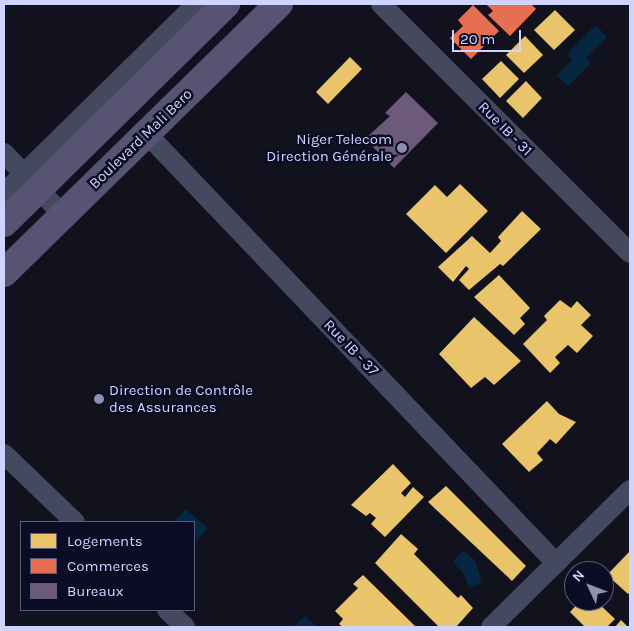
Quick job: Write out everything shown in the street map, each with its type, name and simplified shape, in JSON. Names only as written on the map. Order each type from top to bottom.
[{"type":"main road","points":[[4,223],[31,181],[226,4]]},
{"type":"main road","name":"Boulevard Mali Bero","points":[[4,273],[279,4]]},
{"type":"street","points":[[4,193],[31,181],[196,4]]},
{"type":"street","name":"Rue IB - 31","points":[[381,4],[630,254]]},
{"type":"street","name":"Rue IB - 37","points":[[147,134],[556,562]]},
{"type":"street","points":[[4,153],[64,215]]},
{"type":"street","points":[[4,454],[74,521]]},
{"type":"street","points":[[491,627],[630,490]]},
{"type":"street","points":[[168,611],[185,627]]},
{"type":"water","points":[[596,25],[607,37],[586,58],[591,63],[568,86],[557,75],[572,60],[567,54]]},
{"type":"water","points":[[185,509],[208,528],[196,542],[195,521],[175,521]]},
{"type":"water","points":[[463,551],[475,560],[482,583],[469,588],[464,574],[453,562]]},
{"type":"water","points":[[305,616],[317,627],[293,627]]},
{"type":"building: Logements","points":[[555,10],[575,30],[554,50],[534,30]]},
{"type":"building: Logements","points":[[525,36],[543,55],[524,73],[506,55]]},
{"type":"building: Logements","points":[[350,57],[362,69],[328,104],[316,92]]},
{"type":"building: Logements","points":[[501,61],[519,79],[500,98],[482,79]]},
{"type":"building: Logements","points":[[526,81],[542,98],[523,118],[506,101]]},
{"type":"building: Logements","points":[[460,184],[488,211],[446,253],[406,214],[435,185],[447,197]]},
{"type":"building: Logements","points":[[522,211],[541,229],[503,266],[500,264],[469,290],[459,280],[469,269],[466,266],[453,282],[438,267],[472,236],[490,253],[501,241],[498,237]]},
{"type":"building: Logements","points":[[499,275],[530,308],[520,318],[525,324],[514,335],[474,297]]},
{"type":"building: Logements","points":[[560,300],[571,308],[577,301],[591,315],[581,325],[593,336],[577,353],[568,345],[555,357],[560,363],[550,373],[523,344],[547,320],[544,316]]},
{"type":"building: Logements","points":[[474,317],[521,361],[494,385],[485,377],[471,388],[439,354]]},
{"type":"building: Logements","points":[[547,401],[559,414],[576,422],[556,444],[550,439],[537,453],[543,460],[529,472],[502,444]]},
{"type":"building: Logements","points":[[393,464],[411,483],[401,493],[405,497],[413,487],[424,497],[385,537],[371,524],[376,518],[370,513],[366,516],[351,505]]},
{"type":"building: Logements","points":[[446,486],[526,566],[512,581],[428,502]]},
{"type":"building: Logements","points":[[401,534],[418,549],[414,554],[458,598],[461,595],[473,608],[456,627],[439,627],[375,563]]},
{"type":"building: Logements","points":[[630,551],[630,592],[628,594],[614,581],[614,568]]},
{"type":"building: Logements","points":[[363,575],[416,627],[343,627],[339,624],[343,619],[335,611],[358,588],[353,584]]},
{"type":"building: Logements","points":[[607,611],[615,619],[607,627],[585,627],[570,612]]},
{"type":"building: Logements","points":[[621,620],[628,627],[615,627]]},
{"type":"building: Commerces","points":[[486,4],[531,4],[536,9],[510,36],[488,15],[493,11]]},
{"type":"building: Commerces","points":[[473,5],[499,31],[471,59],[450,38],[463,26],[458,20]]},
{"type":"building: Bureaux","points":[[406,92],[438,123],[394,168],[365,139],[390,116],[385,113]]},
{"type":"place","name":"Niger Telecom Direction Générale","points":[[402,148]]},
{"type":"place","name":"Direction de Contrôle des Assurances","points":[[99,399]]}]
